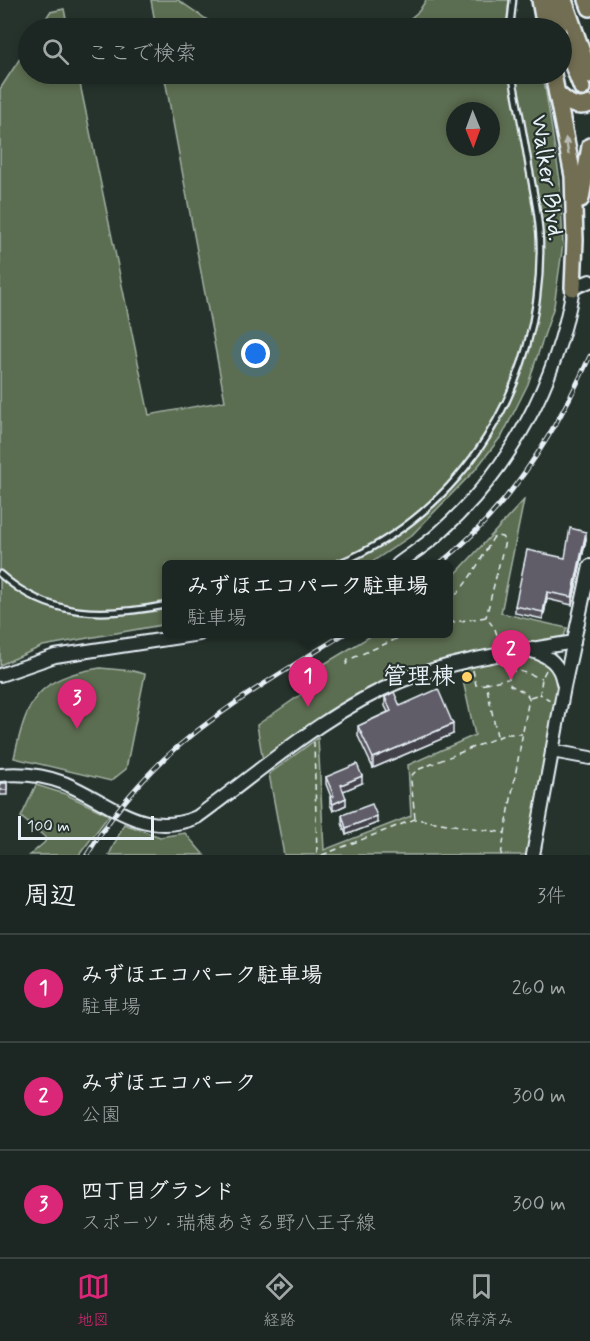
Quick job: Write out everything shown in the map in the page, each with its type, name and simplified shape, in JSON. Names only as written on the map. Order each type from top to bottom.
[{"type":"highway","points":[[540,0],[543,18]]},
{"type":"highway","points":[[551,0],[556,18]]},
{"type":"highway","points":[[564,0],[569,18]]},
{"type":"highway","points":[[587,0],[590,8]]},
{"type":"highway","points":[[572,29],[586,81]]},
{"type":"highway","points":[[572,57],[586,81]]},
{"type":"highway","points":[[555,84],[573,176],[575,240],[573,288]]},
{"type":"highway","points":[[557,93],[575,106],[584,107],[590,104]]},
{"type":"highway","points":[[573,288],[579,265],[581,197],[590,146]]},
{"type":"street","points":[[403,560],[458,516],[503,461],[530,416],[552,368],[568,315],[573,288],[590,281]]},
{"type":"street","points":[[533,855],[564,687],[590,566]]},
{"type":"street","points":[[0,675],[55,656],[168,638]]},
{"type":"street","points":[[0,774],[26,774],[64,783],[117,811],[144,822],[165,825],[186,822],[196,818],[326,722],[382,689],[420,674],[461,662],[573,642]]},
{"type":"street","points":[[529,650],[553,661],[562,675],[564,687]]},
{"type":"street","points":[[552,751],[590,758]]},
{"type":"lane","points":[[511,18],[513,0]]},
{"type":"lane","name":"Walker Blvd.","points":[[345,560],[375,546],[405,526],[454,481],[479,450],[499,418],[522,366],[536,313],[540,246],[536,205],[514,84]]},
{"type":"lane","points":[[0,574],[39,599],[84,612],[129,613],[162,606]]},
{"type":"path","points":[[453,598],[475,570],[493,538],[502,537],[506,541],[486,617]]},
{"type":"path","points":[[453,621],[486,617]]},
{"type":"path","points":[[486,617],[495,629],[500,645]]},
{"type":"path","points":[[346,665],[348,660],[397,638]]},
{"type":"path","points":[[501,855],[529,698],[526,693],[510,685],[506,658]]},
{"type":"path","points":[[472,664],[476,685],[509,678]]},
{"type":"path","points":[[540,694],[542,678],[550,664]]},
{"type":"path","points":[[508,671],[519,671],[542,678]]},
{"type":"path","points":[[486,683],[498,737]]},
{"type":"path","points":[[529,698],[540,694],[556,703]]},
{"type":"path","points":[[415,819],[411,781],[412,775],[417,770],[506,734],[522,734]]},
{"type":"path","points":[[314,741],[317,855]]},
{"type":"path","points":[[322,855],[415,819],[505,833]]},
{"type":"green space","points":[[151,0],[178,0],[204,18],[154,18]]},
{"type":"green space","points":[[426,0],[509,0],[507,18],[411,18]]},
{"type":"green space","points":[[64,9],[66,18],[46,18],[50,12]]},
{"type":"green space","points":[[18,61],[18,84],[80,84],[149,415],[225,401],[166,84],[545,84],[560,181],[563,244],[554,306],[528,384],[503,434],[475,470],[411,536],[375,560],[162,560],[162,625],[43,646],[0,665],[0,89]]},
{"type":"green space","points":[[524,500],[501,613],[567,628],[564,636],[503,647],[506,657],[527,655],[545,661],[559,686],[527,855],[284,855],[269,774],[318,738],[324,850],[411,816],[408,765],[475,735],[460,667],[471,664],[469,654],[401,675],[374,686],[323,716],[263,761],[257,725],[313,686],[319,667],[367,638],[453,638],[453,577]]},
{"type":"green space","points":[[100,668],[145,674],[126,769],[111,781],[14,758],[24,721],[38,695],[61,678]]},
{"type":"green space","points":[[36,785],[65,794],[109,815],[79,855],[30,855],[45,842],[45,837],[21,817]]},
{"type":"green space","points":[[124,824],[160,837],[185,833],[204,855],[109,855]]},
{"type":"building","points":[[570,528],[586,532],[572,597],[547,592],[543,612],[515,606],[527,550],[565,558]]},
{"type":"building","points":[[438,689],[453,724],[373,758],[358,726],[391,711],[385,697],[394,692],[400,706]]},
{"type":"building","points":[[357,764],[362,776],[341,785],[346,798],[333,804],[330,797],[334,796],[326,777]]},
{"type":"building","points":[[0,783],[7,783],[7,790],[0,790]]},
{"type":"building","points":[[372,804],[377,816],[346,828],[342,815]]},
{"type":"railway","points":[[444,560],[486,520],[527,469],[561,414],[590,356]]},
{"type":"railway","points":[[87,855],[132,792],[184,741],[251,692],[338,638]]},
{"type":"place","name":"管理棟","points":[[467,677]]},
{"type":"place","name":"みずほエコパーク","points":[[511,680]]},
{"type":"place","name":"みずほエコパーク駐車場","points":[[308,707]]},
{"type":"place","name":"四丁目グランド","points":[[77,729]]}]
